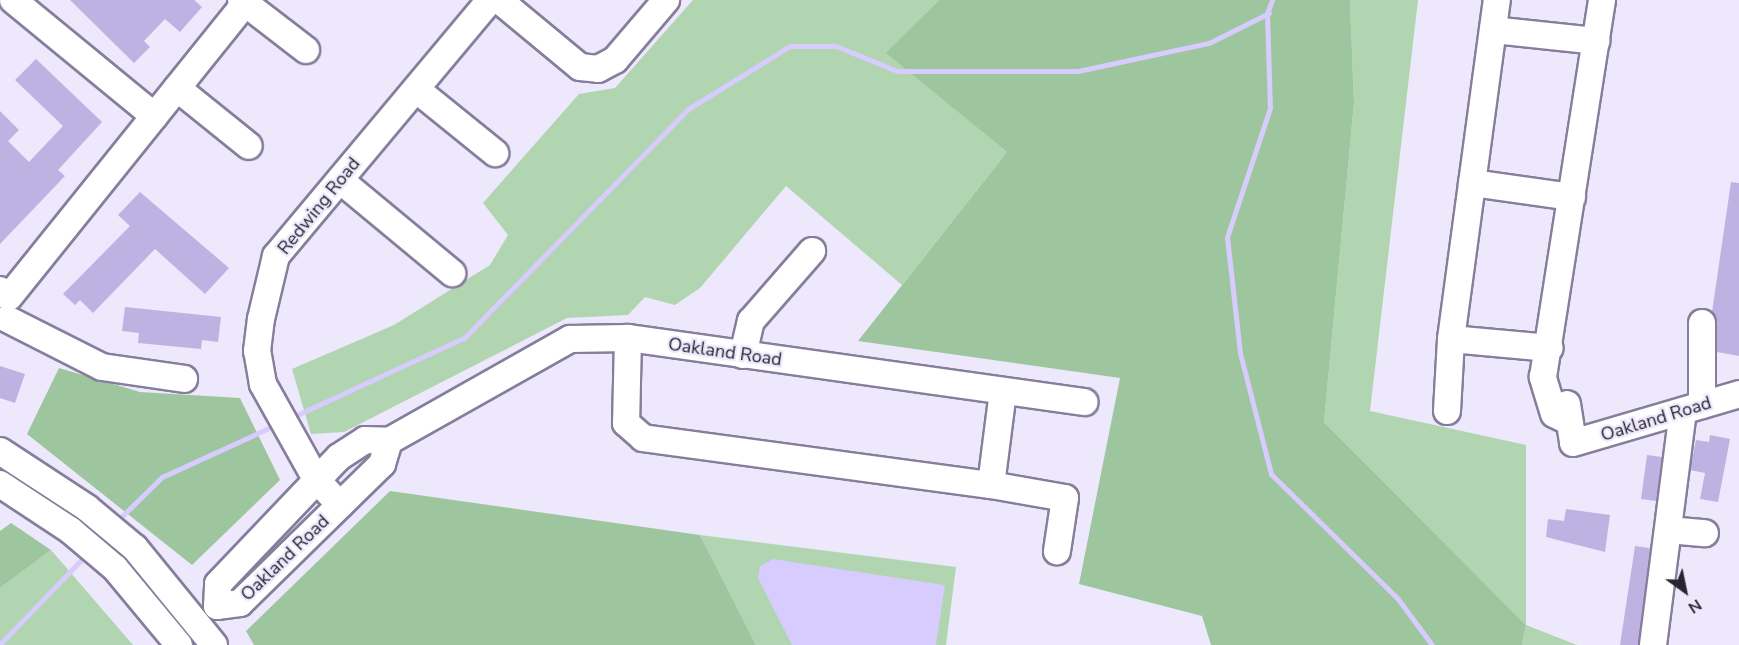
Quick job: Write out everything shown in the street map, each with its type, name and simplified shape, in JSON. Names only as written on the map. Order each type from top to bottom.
[{"type":"street","points":[[13,0],[154,116]]},
{"type":"street","name":"Redwing Road","points":[[340,505],[316,479],[263,384],[257,351],[276,256],[490,0]]},
{"type":"street","points":[[499,0],[580,67],[598,69],[615,60],[666,0]]},
{"type":"street","points":[[1447,411],[1451,339],[1497,0]]},
{"type":"street","points":[[1451,339],[1549,354],[1602,0]]},
{"type":"street","points":[[184,379],[102,367],[4,308],[243,2],[306,50]]},
{"type":"street","points":[[1493,30],[1596,41]]},
{"type":"street","points":[[177,88],[249,146]]},
{"type":"street","points":[[416,89],[495,153]]},
{"type":"street","points":[[340,180],[452,273]]},
{"type":"street","points":[[1473,183],[1572,197]]},
{"type":"street","points":[[742,355],[751,321],[812,251]]},
{"type":"street","points":[[1653,645],[1668,530],[1692,408],[1702,323]]},
{"type":"street","points":[[628,338],[626,423],[643,438],[991,485],[1065,498],[1057,550]]},
{"type":"street","name":"Oakland Road","points":[[208,614],[218,585],[316,479],[365,440],[389,441],[570,339],[628,338],[1085,402]]},
{"type":"street","name":"Oakland Road","points":[[1549,354],[1543,376],[1554,414],[1570,432],[1692,408],[1739,394]]},
{"type":"street","points":[[991,485],[1003,391]]},
{"type":"street","name":"Oakland Road","points":[[208,614],[240,603],[382,464],[389,441]]},
{"type":"street","points":[[0,451],[87,508],[208,614],[214,645]]},
{"type":"street","points":[[0,484],[70,530],[115,568],[179,644],[208,614]]},
{"type":"street","points":[[1668,530],[1705,533]]},
{"type":"green space","points":[[693,0],[939,0],[887,53],[1007,152],[902,285],[786,186],[700,288],[675,305],[645,297],[628,315],[567,318],[344,432],[311,434],[292,369],[394,325],[490,265],[508,235],[483,203],[579,94],[615,88]]},
{"type":"green space","points":[[939,0],[1350,0],[1354,103],[1324,422],[1526,625],[1522,645],[1211,645],[1202,616],[1079,584],[1120,378],[858,341],[1007,152],[886,53]]},
{"type":"green space","points":[[1350,0],[1418,0],[1370,411],[1526,445],[1526,625],[1324,422],[1354,103]]},
{"type":"green space","points":[[59,368],[140,392],[240,398],[280,480],[192,565],[27,434]]},
{"type":"green space","points":[[390,491],[700,535],[756,645],[254,645],[246,631]]},
{"type":"green space","points":[[11,523],[51,550],[0,588],[0,531]]},
{"type":"green space","points":[[700,535],[956,567],[946,645],[756,645]]},
{"type":"green space","points":[[51,550],[133,645],[0,645],[0,588]]},
{"type":"green space","points":[[1526,625],[1577,645],[1522,645]]},
{"type":"shaded area","points":[[773,559],[945,585],[936,645],[792,645],[758,578],[760,566]]},
{"type":"building","points":[[70,0],[194,0],[202,7],[180,32],[165,19],[144,41],[150,47],[134,63]]},
{"type":"building","points":[[36,59],[102,122],[58,170],[65,176],[0,244],[0,111],[19,130],[8,141],[29,162],[63,126],[15,80]]},
{"type":"building","points":[[1731,182],[1739,183],[1739,356],[1717,352],[1712,312]]},
{"type":"building","points":[[140,192],[229,268],[205,294],[155,249],[93,313],[80,300],[75,305],[63,294],[130,226],[118,215]]},
{"type":"building","points":[[125,307],[221,317],[218,342],[202,340],[201,349],[138,343],[139,333],[122,331]]},
{"type":"building","points":[[0,366],[25,374],[15,403],[0,398]]},
{"type":"building","points":[[1710,435],[1730,439],[1718,502],[1700,499],[1705,473],[1690,470],[1696,440],[1709,442]]},
{"type":"building","points":[[1647,455],[1662,457],[1656,501],[1641,499]]},
{"type":"building","points":[[1566,509],[1610,515],[1605,552],[1546,537],[1548,519],[1564,521]]},
{"type":"building","points":[[1635,546],[1650,548],[1638,645],[1620,645]]},
{"type":"waterway","points":[[1272,0],[1267,14],[1270,108],[1227,237],[1240,353],[1271,474],[1398,599],[1432,645]]},
{"type":"waterway","points":[[297,415],[464,338],[688,109],[790,46],[836,46],[897,71],[1078,71],[1209,43],[1269,13]]},
{"type":"waterway","points":[[115,523],[162,477],[271,427]]},
{"type":"waterway","points":[[0,644],[87,554]]}]
